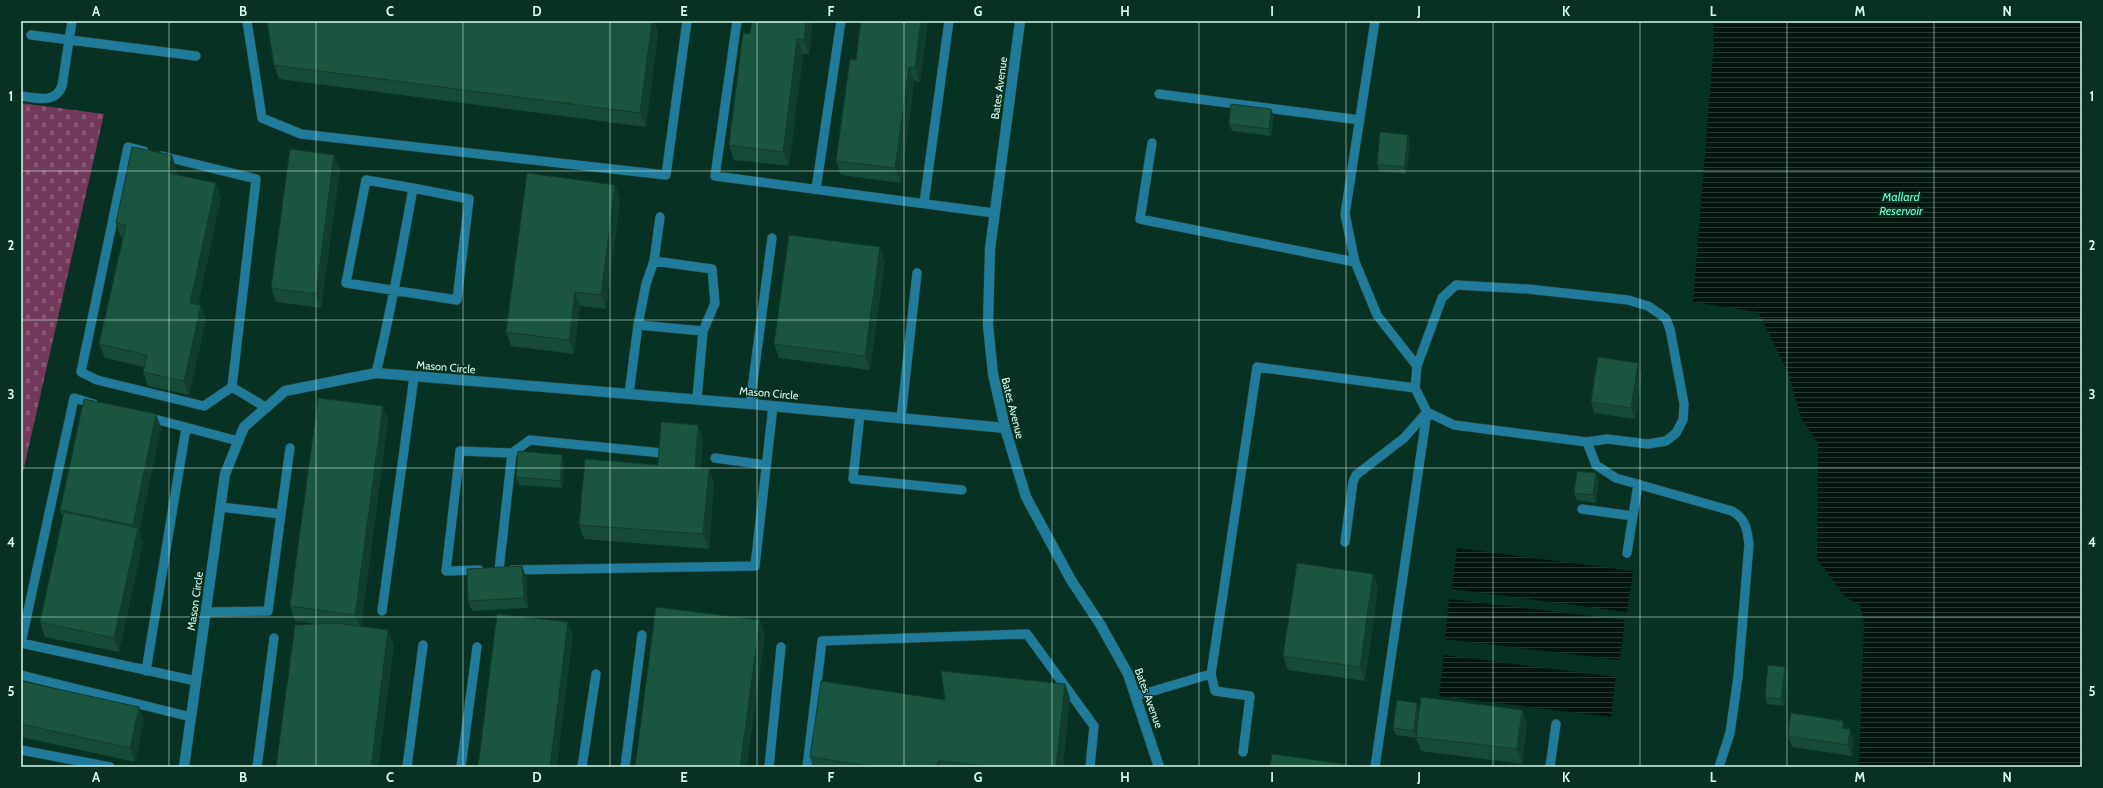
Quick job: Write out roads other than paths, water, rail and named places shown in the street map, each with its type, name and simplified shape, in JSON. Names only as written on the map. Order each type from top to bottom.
[{"type":"street","name":"Bates Avenue","points":[[1020,21],[990,249],[988,325],[993,374],[1005,428],[1026,497],[1071,580],[1100,624],[1128,674],[1159,767]]},
{"type":"street","name":"Mason Circle","points":[[184,767],[225,474],[244,428],[285,391],[376,373],[697,399],[1005,428]]},
{"type":"lane","points":[[21,96],[47,98],[59,94],[62,86],[72,21]]},
{"type":"lane","points":[[247,21],[262,118],[301,134],[666,175],[687,21]]},
{"type":"lane","points":[[737,21],[715,176],[994,214]]},
{"type":"lane","points":[[816,189],[841,21]]},
{"type":"lane","points":[[924,204],[949,21]]},
{"type":"lane","points":[[1375,21],[1345,214],[1355,262],[1377,315],[1417,366]]},
{"type":"lane","points":[[31,35],[196,56]]},
{"type":"lane","points":[[1159,94],[1360,120]]},
{"type":"lane","points":[[1152,143],[1140,219],[1355,262]]},
{"type":"lane","points":[[128,147],[256,179],[232,387],[204,406],[97,380],[81,372],[128,147]]},
{"type":"lane","points":[[366,180],[469,199],[457,300],[395,290],[346,283],[366,180]]},
{"type":"lane","points":[[376,373],[395,290],[414,188]]},
{"type":"lane","points":[[629,394],[638,325],[646,284],[654,261],[660,217]]},
{"type":"lane","points":[[750,404],[772,238]]},
{"type":"lane","points":[[654,261],[712,269],[715,303],[703,331],[697,399]]},
{"type":"lane","points":[[901,418],[917,273]]},
{"type":"lane","points":[[1375,767],[1427,412],[1416,388],[1417,366],[1442,298],[1456,285],[1528,289],[1628,300],[1648,306],[1666,319],[1670,329],[1684,404],[1683,420],[1676,433],[1666,441],[1648,444],[1607,439],[1587,442],[1454,425],[1427,412]]},
{"type":"lane","points":[[638,325],[703,331]]},
{"type":"lane","points":[[1243,752],[1250,696],[1215,691],[1211,674],[1257,367],[1416,388]]},
{"type":"lane","points":[[382,611],[414,377]]},
{"type":"lane","points":[[232,387],[267,408]]},
{"type":"lane","points":[[104,406],[74,398],[21,643],[196,681]]},
{"type":"lane","points":[[662,453],[530,440],[512,453],[460,451],[446,570],[755,566],[773,406]]},
{"type":"lane","points":[[1345,542],[1353,482],[1356,475],[1404,438],[1427,412]]},
{"type":"lane","points":[[860,414],[853,479],[962,490]]},
{"type":"lane","points":[[141,416],[238,442]]},
{"type":"lane","points":[[146,671],[186,428]]},
{"type":"lane","points":[[1587,442],[1596,465],[1616,478],[1732,511],[1739,515],[1745,523],[1749,544],[1738,677],[1730,733],[1719,767]]},
{"type":"lane","points":[[206,612],[268,611],[290,448]]},
{"type":"lane","points":[[499,570],[512,453]]},
{"type":"lane","points":[[715,458],[766,465]]},
{"type":"lane","points":[[1627,552],[1638,484]]},
{"type":"lane","points":[[220,507],[281,514]]},
{"type":"lane","points":[[1582,509],[1633,516]]},
{"type":"lane","points":[[806,767],[822,641],[1027,634],[1094,726],[1090,767]]},
{"type":"lane","points":[[625,767],[642,635]]},
{"type":"lane","points":[[257,767],[274,638]]},
{"type":"lane","points":[[407,767],[422,645]]},
{"type":"lane","points":[[461,767],[477,647]]},
{"type":"lane","points":[[769,767],[781,647]]},
{"type":"lane","points":[[582,767],[596,674]]},
{"type":"lane","points":[[1136,696],[1211,674]]},
{"type":"lane","points":[[21,675],[191,717]]},
{"type":"lane","points":[[1550,767],[1556,724]]},
{"type":"lane","points":[[21,750],[110,767]]},
{"type":"water","name":"Mallard Reservoir","points":[[1713,21],[2082,21],[2082,767],[1859,767],[1864,623],[1860,605],[1845,597],[1817,559],[1818,443],[1801,418],[1788,372],[1758,312],[1693,302],[1714,43]]},
{"type":"water","points":[[1457,548],[1633,571],[1627,612],[1452,589]]},
{"type":"water","points":[[1449,599],[1625,620],[1620,660],[1445,639]]},
{"type":"water","points":[[1444,655],[1616,677],[1611,717],[1439,696]]}]
